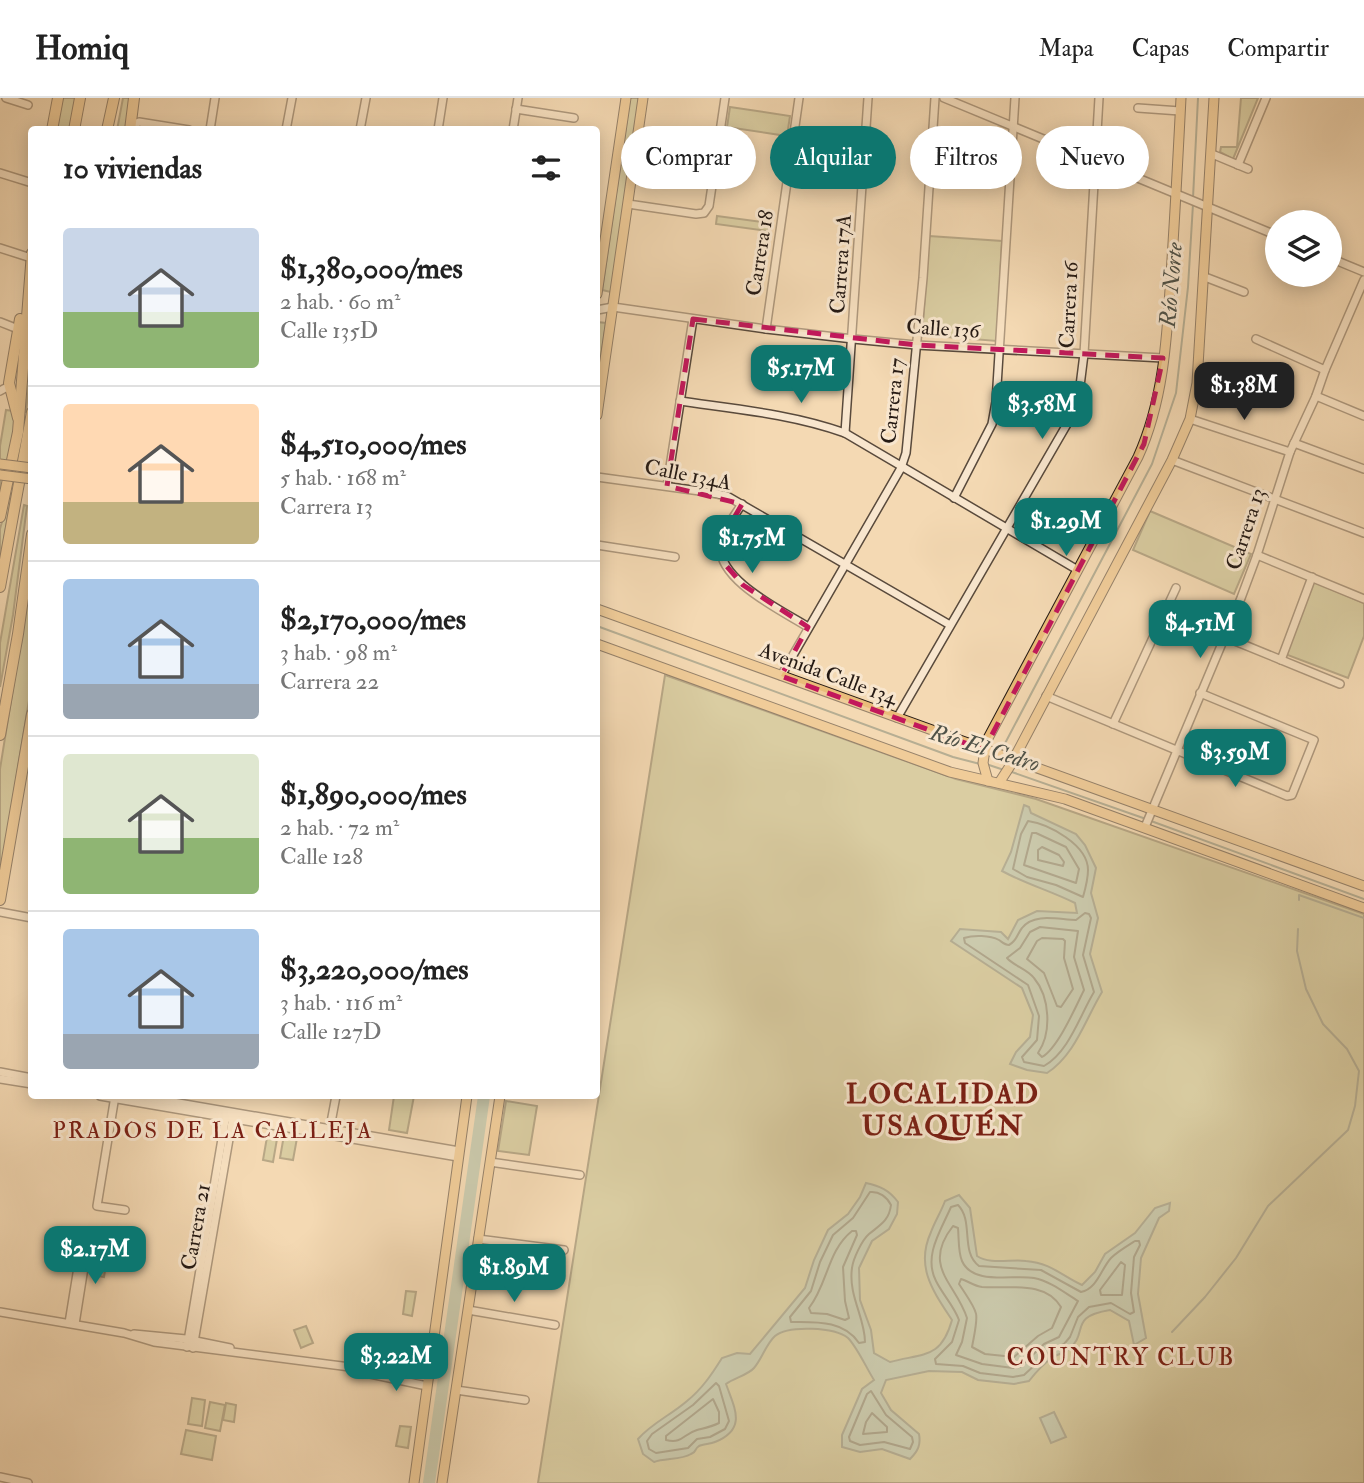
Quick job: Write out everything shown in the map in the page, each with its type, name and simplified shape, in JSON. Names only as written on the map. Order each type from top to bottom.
[{"type":"highway","points":[[53,126],[58,98]]},
{"type":"highway","points":[[74,126],[80,98]]},
{"type":"highway","points":[[133,123],[134,98]]},
{"type":"highway","points":[[108,126],[113,103]]},
{"type":"highway","points":[[113,103],[113,126]]},
{"type":"highway","points":[[19,422],[5,388],[28,277]]},
{"type":"highway","points":[[1,513],[19,422],[28,287]]},
{"type":"highway","points":[[0,587],[28,434]]},
{"type":"highway","points":[[0,735],[28,563]]},
{"type":"highway","points":[[0,900],[28,737]]},
{"type":"main road","points":[[600,274],[626,98]]},
{"type":"main road","points":[[600,393],[643,98]]},
{"type":"main road","points":[[988,781],[984,769],[986,753],[1076,569],[1144,444],[1158,398],[1179,196],[1181,98]]},
{"type":"main road","points":[[1001,781],[1172,460],[1190,419],[1197,383],[1205,277],[1214,98]]},
{"type":"main road","points":[[0,464],[28,468]]},
{"type":"main road","points":[[0,475],[28,478]]},
{"type":"main road","name":"Avenida Calle 134","points":[[600,611],[897,718],[1364,908]]},
{"type":"main road","name":"Avenida Calle 134","points":[[600,645],[950,772],[988,781],[1001,781],[1148,819],[1364,886]]},
{"type":"main road","points":[[414,1483],[467,1099]]},
{"type":"main road","points":[[442,1483],[500,1099]]},
{"type":"street","points":[[0,103],[4,98],[28,105]]},
{"type":"street","points":[[211,126],[215,98]]},
{"type":"street","points":[[287,126],[292,98]]},
{"type":"street","points":[[361,126],[366,98]]},
{"type":"street","points":[[439,126],[443,98]]},
{"type":"street","points":[[514,126],[518,98]]},
{"type":"street","points":[[628,204],[704,213],[709,206],[725,98]]},
{"type":"street","name":"Carrera 18","points":[[766,330],[799,98]]},
{"type":"street","name":"Carrera 17A","points":[[845,433],[868,98]]},
{"type":"street","name":"Carrera 17","points":[[781,676],[901,468],[909,441],[935,98]]},
{"type":"street","points":[[944,98],[1011,126]]},
{"type":"street","points":[[1013,126],[1015,98]]},
{"type":"street","name":"Carrera 16","points":[[1097,126],[1099,98]]},
{"type":"street","points":[[1238,165],[1266,98]]},
{"type":"street","points":[[1138,108],[1180,111]]},
{"type":"street","points":[[516,109],[574,118]]},
{"type":"street","points":[[133,123],[157,126]]},
{"type":"street","points":[[1212,153],[1248,169]]},
{"type":"street","points":[[0,173],[28,182]]},
{"type":"street","points":[[1149,184],[1265,231]]},
{"type":"street","points":[[954,498],[992,424],[1009,189]]},
{"type":"street","name":"Carrera 16","points":[[897,718],[1070,419],[1079,394],[1084,354],[1093,189]]},
{"type":"street","points":[[0,248],[28,255]]},
{"type":"street","points":[[1342,263],[1364,272]]},
{"type":"street","points":[[1205,277],[1244,292]]},
{"type":"street","name":"Carrera 13","points":[[1148,819],[1257,555],[1290,452],[1364,280]]},
{"type":"street","name":"Calle 136","points":[[600,309],[612,307],[766,330],[916,345],[1163,358]]},
{"type":"street","points":[[667,486],[693,319]]},
{"type":"street","points":[[0,322],[18,329]]},
{"type":"street","points":[[1256,339],[1325,370]]},
{"type":"street","points":[[1316,396],[1364,416]]},
{"type":"street","points":[[680,401],[795,418],[819,423],[845,433],[1076,569]]},
{"type":"street","points":[[1190,419],[1290,452]]},
{"type":"street","points":[[1294,443],[1364,469]]},
{"type":"street","points":[[1172,460],[1364,533]]},
{"type":"street","name":"Calle 134A","points":[[600,477],[727,496],[950,625]]},
{"type":"street","points":[[742,504],[721,541],[723,562],[743,585],[808,627]]},
{"type":"street","points":[[600,545],[675,557]]},
{"type":"street","points":[[1257,555],[1364,599]]},
{"type":"street","points":[[1281,660],[1312,577]]},
{"type":"street","points":[[1113,724],[1176,588]]},
{"type":"street","points":[[1225,637],[1340,684]]},
{"type":"street","points":[[1046,696],[1287,796],[1292,795],[1314,740],[1200,693]]},
{"type":"street","points":[[0,912],[28,917]]},
{"type":"street","points":[[0,1072],[28,1077]]},
{"type":"street","points":[[0,1079],[28,1083]]},
{"type":"street","points":[[115,1099],[97,1206],[125,1210]]},
{"type":"street","points":[[128,1099],[458,1154]]},
{"type":"street","points":[[153,1099],[230,1115]]},
{"type":"street","points":[[330,1131],[335,1099]]},
{"type":"street","name":"Carrera 21","points":[[191,1343],[230,1115]]},
{"type":"street","points":[[490,1163],[580,1175]]},
{"type":"street","points":[[478,1239],[564,1250]]},
{"type":"street","points":[[85,1249],[86,1255],[72,1323],[80,1255],[85,1249]]},
{"type":"street","points":[[468,1310],[555,1325]]},
{"type":"street","points":[[0,1312],[124,1333],[155,1334],[191,1343],[428,1381]]},
{"type":"street","points":[[456,1390],[524,1401]]},
{"type":"street","points":[[0,1477],[27,1483]]},
{"type":"highlighted area","points":[[693,319],[916,345],[1163,358],[1144,444],[984,750],[781,676],[808,627],[743,585],[723,562],[721,541],[742,504],[667,486]]},
{"type":"green space","points":[[61,98],[76,98],[71,126],[57,126]]},
{"type":"green space","points":[[123,98],[131,98],[126,126],[118,126]]},
{"type":"green space","points":[[630,98],[640,98],[636,126],[626,126]]},
{"type":"green space","points":[[1241,98],[1258,98],[1233,159],[1220,152],[1221,147],[1237,147]]},
{"type":"green space","points":[[730,107],[790,116],[788,126],[770,126],[770,133],[756,131],[756,126],[727,126]]},
{"type":"green space","points":[[621,160],[621,189],[626,189],[611,292],[602,290]]},
{"type":"green space","points":[[717,216],[769,223],[768,231],[716,224]]},
{"type":"green space","points":[[929,236],[1002,241],[997,341],[922,335]]},
{"type":"green space","points":[[600,322],[606,323],[600,365]]},
{"type":"green space","points":[[28,327],[28,394],[26,412],[23,412]]},
{"type":"green space","points":[[6,410],[13,411],[15,426],[4,489],[0,492],[0,446]]},
{"type":"green space","points":[[12,493],[0,562],[0,529]]},
{"type":"green space","points":[[24,505],[27,506],[13,615],[0,687],[0,643]]},
{"type":"green space","points":[[1150,511],[1251,554],[1234,594],[1133,550]]},
{"type":"green space","points":[[1314,582],[1364,603],[1364,636],[1348,678],[1285,654]]},
{"type":"green space","points":[[28,595],[28,706],[0,878],[0,769]]},
{"type":"green space","name":"COUNTRY CLUB","points":[[665,675],[956,779],[1036,799],[1364,914],[1364,1483],[538,1483]]},
{"type":"green space","points":[[394,1099],[413,1099],[407,1133],[389,1130]]},
{"type":"green space","points":[[506,1101],[537,1106],[529,1155],[498,1151]]},
{"type":"green space","points":[[284,1135],[297,1138],[293,1160],[280,1158]]},
{"type":"green space","points":[[267,1137],[277,1139],[273,1162],[263,1160]]},
{"type":"green space","points":[[97,1252],[108,1253],[104,1277],[93,1275]]},
{"type":"green space","points":[[406,1291],[416,1292],[412,1316],[403,1314]]},
{"type":"green space","points":[[306,1326],[313,1343],[301,1348],[294,1330]]},
{"type":"green space","points":[[192,1398],[205,1400],[202,1426],[188,1424]]},
{"type":"green space","points":[[210,1402],[225,1405],[220,1431],[205,1428]]},
{"type":"green space","points":[[226,1403],[236,1405],[234,1422],[223,1420]]},
{"type":"green space","points":[[400,1426],[411,1427],[408,1448],[396,1446]]},
{"type":"green space","points":[[186,1430],[216,1436],[212,1460],[181,1454]]},
{"type":"water","points":[[1024,805],[1029,807],[1031,813],[1076,834],[1085,845],[1096,868],[1091,893],[1098,918],[1090,954],[1102,992],[1072,1047],[1057,1066],[1047,1073],[1010,1064],[1016,1052],[1030,1037],[1033,1015],[1022,988],[951,941],[960,929],[1001,932],[1008,939],[1018,920],[1037,911],[1077,913],[1075,903],[1002,871],[1011,852]]},
{"type":"water","points":[[866,1183],[884,1189],[898,1202],[897,1214],[889,1229],[872,1241],[859,1268],[860,1300],[871,1330],[874,1353],[890,1362],[930,1352],[937,1348],[948,1333],[952,1320],[928,1278],[925,1256],[931,1232],[945,1201],[959,1195],[970,1208],[977,1256],[994,1261],[1042,1264],[1082,1285],[1095,1272],[1105,1254],[1135,1233],[1155,1208],[1170,1203],[1169,1211],[1159,1218],[1141,1258],[1138,1294],[1146,1338],[1134,1345],[1129,1321],[1110,1310],[1088,1317],[1074,1344],[1046,1362],[1029,1381],[1014,1384],[978,1380],[962,1372],[929,1371],[886,1380],[881,1393],[891,1410],[919,1434],[918,1448],[910,1459],[882,1449],[860,1452],[842,1447],[842,1435],[862,1389],[874,1380],[848,1338],[823,1330],[781,1332],[769,1343],[751,1370],[726,1384],[736,1418],[735,1425],[725,1437],[699,1446],[693,1453],[683,1457],[654,1462],[643,1454],[638,1439],[643,1433],[692,1396],[722,1358],[737,1353],[750,1354],[805,1288],[828,1230],[848,1214]]},
{"type":"water","points":[[1054,1412],[1066,1437],[1051,1443],[1040,1418]]},
{"type":"waterway","name":"Río Norte","points":[[1193,198],[1198,98]]},
{"type":"waterway","name":"Río Norte","points":[[1001,751],[1152,464],[1176,393],[1188,287],[1193,204]]},
{"type":"waterway","name":"Río El Cedro","points":[[600,627],[953,757],[980,764]]},
{"type":"waterway","name":"Río El Cedro","points":[[989,765],[1004,770]]},
{"type":"waterway","name":"Río El Cedro","points":[[1009,771],[1146,819]]},
{"type":"waterway","name":"Río El Cedro","points":[[1151,821],[1364,899]]},
{"type":"waterway","points":[[1299,900],[1299,895],[1364,918]]},
{"type":"waterway","points":[[1172,1332],[1236,1258],[1268,1206],[1348,1130],[1355,1106],[1359,1071],[1347,1049],[1323,1024],[1306,989],[1297,951],[1298,929]]},
{"type":"waterway","points":[[429,1483],[484,1099]]},
{"type":"district","name":"LOCALIDAD USAQUÉN","points":[[943,1110]]},
{"type":"district","name":"PRADOS DE LA CALLEJA","points":[[213,1130]]},
{"type":"district","name":"COUNTRY CLUB","points":[[1121,1357]]}]
